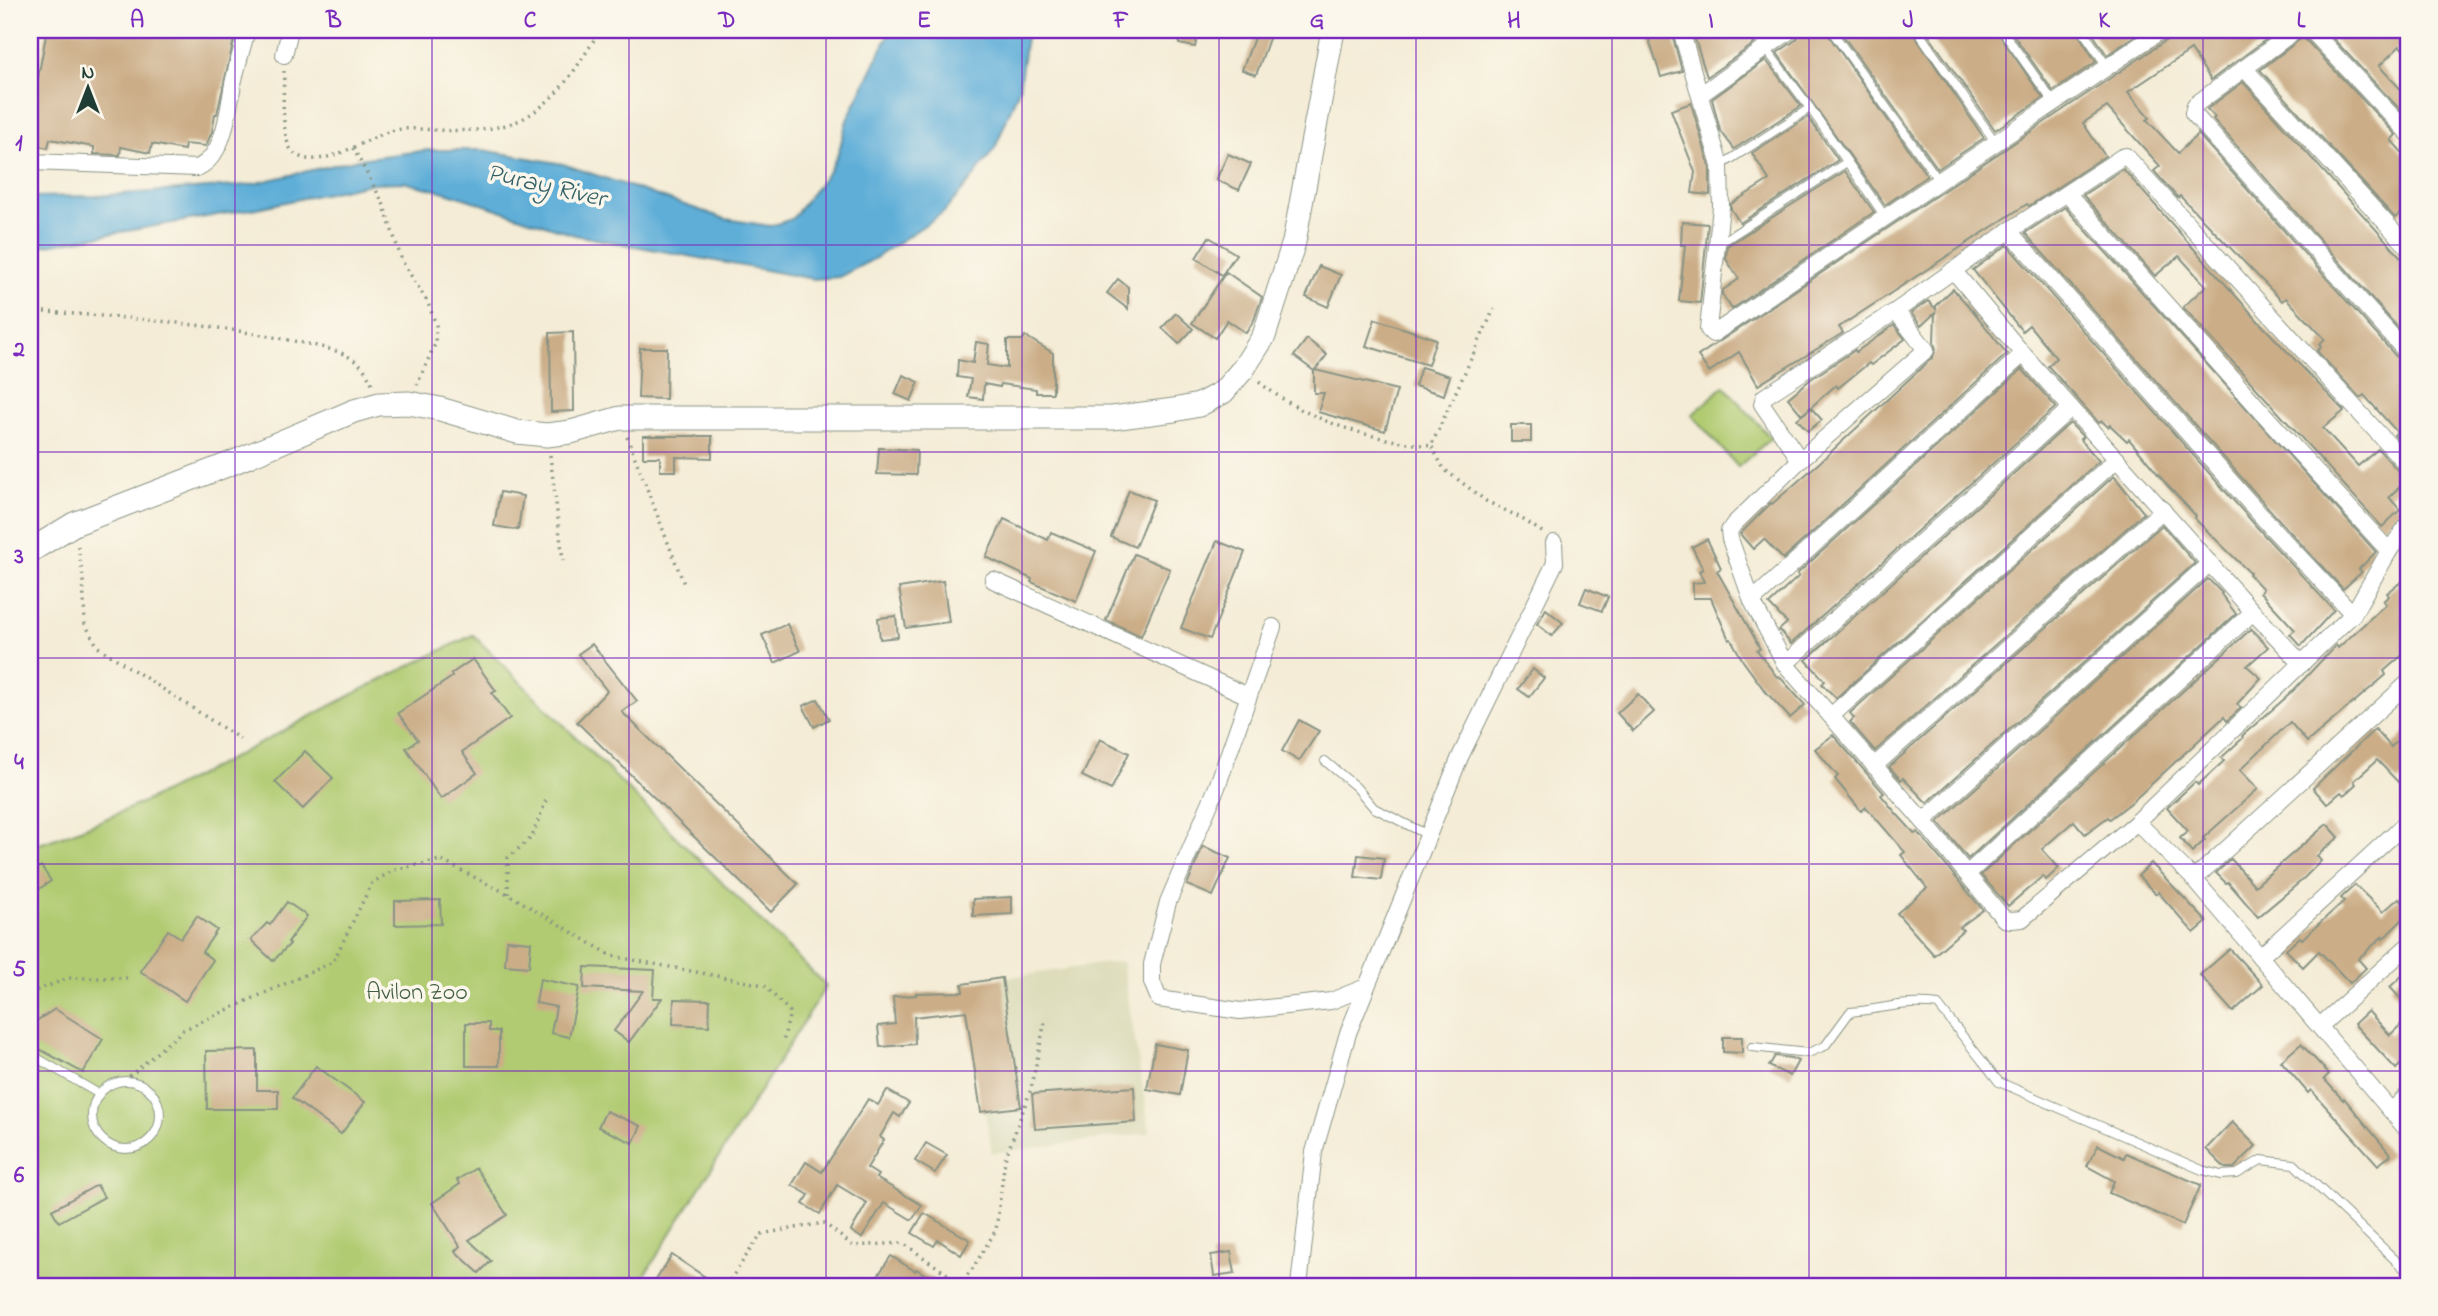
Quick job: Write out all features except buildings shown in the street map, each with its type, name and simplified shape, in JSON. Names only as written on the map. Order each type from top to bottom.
[{"type":"street","points":[[30,162],[197,168],[206,164],[219,142],[229,110],[247,30]]},
{"type":"street","points":[[284,55],[290,30]]},
{"type":"street","points":[[30,551],[74,524],[232,463],[354,411],[379,404],[409,403],[440,409],[517,432],[547,435],[571,432],[620,418],[1112,418],[1199,405],[1223,392],[1243,369],[1264,336],[1294,242],[1333,30]]},
{"type":"street","points":[[1681,30],[1720,166],[1721,207],[1708,330],[1713,334],[2162,30]]},
{"type":"street","points":[[1700,95],[1791,30]]},
{"type":"street","points":[[2296,30],[2195,106],[2193,113],[2408,354]]},
{"type":"street","points":[[2311,30],[2408,133]]},
{"type":"street","points":[[2244,68],[2408,247]]},
{"type":"street","points":[[1800,460],[1762,404],[1762,400],[2122,157],[2131,159],[2408,466]]},
{"type":"street","points":[[2068,194],[2389,551]]},
{"type":"street","points":[[2009,231],[2272,528],[2353,614]]},
{"type":"street","points":[[1953,270],[2023,354],[2302,664]]},
{"type":"street","points":[[1896,311],[1926,350],[1800,460],[1734,524],[1729,531],[1730,539],[1752,601],[1785,664],[1923,821],[2004,919],[2022,919],[2137,822],[2302,664],[2353,614],[2389,551],[2408,524]]},
{"type":"street","points":[[1752,601],[2023,354]]},
{"type":"street","points":[[1785,664],[2071,408]]},
{"type":"street","points":[[1831,716],[2117,459]]},
{"type":"street","points":[[1874,766],[2163,510]]},
{"type":"street","points":[[1300,1286],[1314,1152],[1348,1033],[1460,757],[1555,563],[1554,543]]},
{"type":"street","points":[[1923,821],[2210,562]]},
{"type":"street","points":[[993,580],[1248,696]]},
{"type":"street","points":[[1967,874],[2253,612]]},
{"type":"street","points":[[1273,627],[1217,788],[1168,902],[1152,964],[1152,982],[1159,999],[1240,1011],[1331,1001],[1366,987]]},
{"type":"street","points":[[2194,879],[2408,683]]},
{"type":"street","points":[[2260,957],[2408,821]]},
{"type":"street","points":[[2137,822],[2194,879],[2408,1131]]},
{"type":"street","points":[[2320,1026],[2408,946]]},
{"type":"street","points":[[2392,1110],[2408,1095]]},
{"type":"lane","points":[[1752,30],[1886,218]]},
{"type":"lane","points":[[1831,30],[1939,182]]},
{"type":"lane","points":[[1917,30],[1996,143]]},
{"type":"lane","points":[[2002,30],[2053,103]]},
{"type":"lane","points":[[2082,30],[2107,66]]},
{"type":"lane","points":[[1720,166],[1810,108]]},
{"type":"lane","points":[[1717,245],[1847,162]]},
{"type":"lane","points":[[1325,761],[1356,787],[1374,808],[1428,835]]},
{"type":"lane","points":[[1752,1047],[1808,1053],[1825,1046],[1850,1012],[1912,1003],[1938,1005],[1999,1082],[2202,1170],[2221,1175],[2237,1174],[2261,1160],[2294,1164],[2408,1272]]},
{"type":"lane","points":[[30,1054],[99,1094]]},
{"type":"lane","points":[[124,1081],[136,1082],[147,1088],[160,1109],[159,1122],[154,1133],[139,1146],[120,1148],[103,1140],[97,1132],[92,1113],[99,1094],[110,1085],[124,1081]]},
{"type":"path","points":[[284,55],[284,122],[287,142],[294,154],[307,159],[326,157],[393,131],[482,130],[523,118],[555,94],[579,64],[600,30]]},
{"type":"path","points":[[353,148],[383,203],[402,261],[428,303],[436,325],[435,344],[409,403]]},
{"type":"path","points":[[1431,446],[1494,309]]},
{"type":"path","points":[[30,311],[142,318],[267,335],[323,348],[353,359],[366,371],[379,404]]},
{"type":"path","points":[[1243,369],[1276,396],[1337,427],[1395,442],[1431,446]]},
{"type":"path","points":[[620,418],[684,584]]},
{"type":"path","points":[[547,435],[563,560]]},
{"type":"path","points":[[1431,446],[1444,469],[1486,501],[1539,529],[1554,543]]},
{"type":"path","points":[[74,524],[83,578],[85,624],[98,647],[240,739]]},
{"type":"path","points":[[508,894],[508,858],[532,838],[546,800]]},
{"type":"path","points":[[124,1081],[183,1030],[333,962],[372,883],[394,870],[440,860],[508,894],[612,956],[764,985],[790,1012],[783,1042]]},
{"type":"path","points":[[30,993],[69,978],[127,978]]},
{"type":"path","points":[[726,1286],[761,1234],[824,1223],[853,1246],[903,1243],[960,1283],[971,1271],[996,1230],[1005,1159],[1031,1089],[1045,1020]]},
{"type":"shaded area","points":[[1122,961],[1150,1133],[992,1153],[962,984]]},
{"type":"green space","points":[[1724,386],[1771,438],[1738,467],[1692,415]]},
{"type":"green space","name":"Avilon Zoo","points":[[473,635],[826,986],[638,1286],[30,1286],[30,847],[71,833],[151,799]]},
{"type":"water","name":"Puray River","points":[[891,30],[1027,30],[1019,89],[995,148],[944,212],[874,259],[839,277],[813,279],[575,235],[449,193],[403,182],[374,183],[257,208],[30,248],[30,197],[96,196],[248,185],[359,159],[429,150],[483,150],[563,164],[726,219],[770,226],[792,219],[829,171],[838,154],[847,120]]}]
